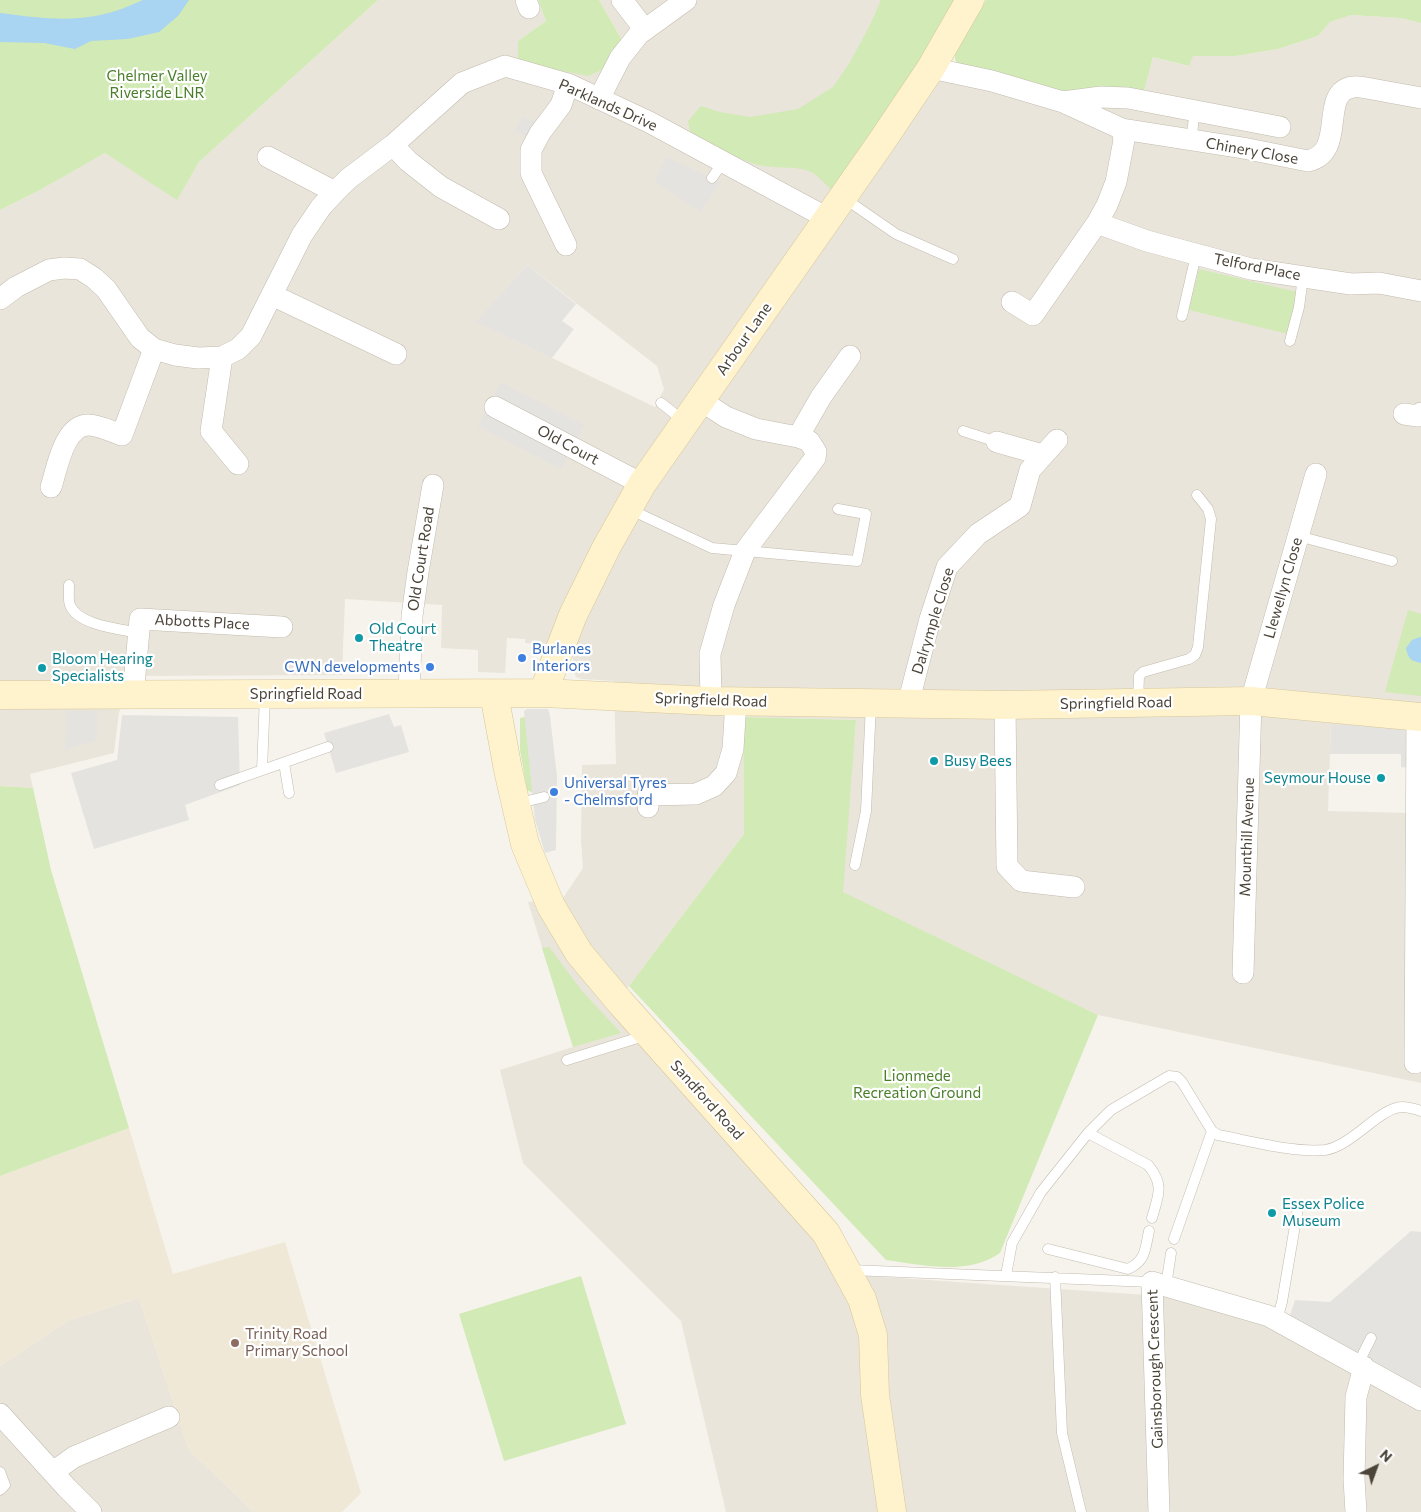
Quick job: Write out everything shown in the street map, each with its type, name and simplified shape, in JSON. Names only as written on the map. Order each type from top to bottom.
[{"type":"street","points":[[622,0],[645,30]]},
{"type":"street","points":[[599,99],[620,58],[640,34],[686,0]]},
{"type":"street","name":"Arbour Lane","points":[[543,693],[574,615],[627,508],[931,68],[970,0]]},
{"type":"street","name":"Parklands Drive","points":[[154,349],[198,358],[222,357],[238,349],[251,336],[302,235],[321,207],[335,192],[348,179],[393,145],[462,83],[505,66],[568,84],[649,122],[718,170],[836,208]]},
{"type":"street","points":[[931,68],[992,81],[1063,102],[1122,129],[1124,140],[1116,182],[1107,205],[1097,223],[1033,315],[1012,302]]},
{"type":"street","points":[[566,245],[531,173],[531,150],[537,131],[561,104],[568,84]]},
{"type":"street","name":"Chinery Close","points":[[1122,129],[1243,148],[1308,161],[1317,158],[1326,151],[1336,100],[1343,90],[1354,86],[1421,98]]},
{"type":"street","points":[[1063,102],[1101,97],[1128,98],[1280,127]]},
{"type":"street","points":[[393,145],[408,161],[441,187],[499,220]]},
{"type":"street","points":[[268,157],[335,192]]},
{"type":"street","name":"Telford Place","points":[[1097,223],[1147,241],[1251,269],[1351,284],[1379,283],[1421,291]]},
{"type":"street","points":[[0,299],[35,276],[49,270],[64,268],[80,269],[106,289],[140,338],[154,349],[122,435],[88,424],[74,429],[66,440],[51,487]]},
{"type":"street","points":[[272,295],[396,354]]},
{"type":"street","points":[[798,437],[821,397],[850,356]]},
{"type":"street","points":[[222,357],[211,430],[238,464]]},
{"type":"street","name":"Old Court","points":[[495,407],[642,484]]},
{"type":"street","points":[[648,807],[648,795],[696,794],[714,786],[726,774],[733,748],[710,654],[724,605],[745,551],[815,458],[816,452],[814,446],[809,441],[798,437],[756,429],[726,417],[693,411]]},
{"type":"street","name":"Dalrymple Close","points":[[908,704],[930,619],[947,566],[978,534],[1020,506],[1030,470],[1050,448],[997,442]]},
{"type":"street","name":"Llewellyn Close","points":[[1251,701],[1316,474]]},
{"type":"street","name":"Old Court Road","points":[[409,693],[412,616],[434,485]]},
{"type":"street","name":"Abbotts Place","points":[[133,696],[140,619],[282,626]]},
{"type":"street","name":"Springfield Road","points":[[0,695],[543,693],[723,701],[1005,705],[1251,701],[1381,720],[1419,717]]},
{"type":"street","name":"Sandford Road","points":[[494,694],[525,844],[550,906],[579,953],[648,1035],[826,1233],[862,1299],[873,1335],[875,1395],[892,1512]]},
{"type":"street","name":"Mounthill Avenue","points":[[1243,973],[1251,701]]},
{"type":"street","points":[[1005,705],[1007,866],[1021,881],[1074,886]]},
{"type":"street","points":[[1415,1063],[1419,944],[1419,717]]},
{"type":"street","name":"Gainsborough Crescent","points":[[1159,1512],[1159,1284],[1268,1316],[1421,1400]]},
{"type":"street","points":[[1356,1512],[1354,1479],[1356,1397],[1361,1366]]},
{"type":"street","points":[[53,1472],[74,1457],[169,1417]]},
{"type":"street","points":[[5,1424],[91,1512]]},
{"type":"lane","points":[[1191,141],[1195,110]]},
{"type":"lane","points":[[836,208],[953,259]]},
{"type":"lane","points":[[1182,316],[1196,255]]},
{"type":"lane","points":[[1290,341],[1299,307],[1303,277]]},
{"type":"lane","points":[[661,403],[693,411]]},
{"type":"lane","points":[[963,431],[997,442]]},
{"type":"lane","points":[[1138,703],[1139,676],[1143,672],[1188,659],[1195,655],[1198,647],[1212,520],[1208,509],[1198,495]]},
{"type":"lane","points":[[627,508],[712,548],[857,561],[866,514],[838,508]]},
{"type":"lane","points":[[1298,536],[1392,561]]},
{"type":"lane","points":[[69,585],[69,605],[77,615],[89,622],[138,632]]},
{"type":"lane","points":[[262,770],[265,694]]},
{"type":"lane","points":[[855,865],[866,811],[871,704]]},
{"type":"lane","points":[[220,785],[328,747]]},
{"type":"lane","points":[[284,762],[289,793]]},
{"type":"lane","points":[[516,804],[544,796]]},
{"type":"lane","points":[[567,1060],[648,1035]]},
{"type":"lane","points":[[1006,1275],[1012,1243],[1042,1192],[1088,1133],[1111,1110],[1168,1076],[1177,1077],[1182,1082],[1212,1131],[1218,1135],[1305,1150],[1326,1150],[1339,1146],[1392,1109],[1403,1107],[1421,1111]]},
{"type":"lane","points":[[1174,1239],[1212,1131]]},
{"type":"lane","points":[[1088,1133],[1148,1165],[1155,1174],[1160,1188],[1152,1218]]},
{"type":"lane","points":[[1277,1320],[1282,1302],[1298,1208]]},
{"type":"lane","points":[[1048,1249],[1128,1269],[1137,1265],[1142,1259],[1149,1231]]},
{"type":"lane","points":[[846,1270],[1055,1277],[1159,1284],[1171,1253]]},
{"type":"lane","points":[[1055,1277],[1062,1433],[1080,1512]]},
{"type":"lane","points":[[1361,1366],[1371,1338]]},
{"type":"lane","points":[[0,1472],[5,1485],[0,1490]]},
{"type":"shaded area","points":[[378,0],[538,0],[546,21],[518,41],[623,42],[599,0],[958,0],[925,59],[1143,94],[1153,57],[1188,66],[1192,56],[1236,56],[1278,49],[1318,36],[1330,22],[1351,15],[1401,18],[1421,23],[1421,1083],[1098,1015],[842,892],[856,720],[743,717],[744,834],[629,986],[607,1009],[855,1275],[1161,1296],[1265,1323],[1421,1409],[1421,1512],[726,1512],[681,1321],[523,1163],[500,1070],[573,1047],[528,902],[563,898],[583,868],[581,840],[582,765],[616,764],[614,681],[576,677],[573,668],[573,647],[525,643],[525,639],[507,638],[505,673],[478,672],[478,650],[441,648],[442,605],[345,599],[342,675],[141,676],[119,712],[114,753],[30,774],[33,788],[0,786],[0,210],[40,190],[105,153],[177,199],[199,162]],"holes":[[[527,265],[657,366],[664,389],[655,407],[477,322]],[[1331,726],[1382,726],[1412,768],[1411,813],[1328,811]]]},
{"type":"shaded area","points":[[523,116],[537,123],[528,138],[514,131]]},
{"type":"shaded area","points":[[666,157],[721,182],[700,212],[655,181]]},
{"type":"shaded area","points":[[527,265],[576,304],[562,321],[574,329],[552,358],[476,322]]},
{"type":"shaded area","points":[[500,382],[584,425],[561,469],[478,426]]},
{"type":"shaded area","points":[[527,709],[548,709],[550,716],[557,776],[556,850],[545,853],[535,820],[524,711]]},
{"type":"shaded area","points":[[67,711],[97,711],[97,740],[65,750]]},
{"type":"shaded area","points":[[389,714],[394,727],[401,725],[409,752],[336,773],[324,733]]},
{"type":"shaded area","points":[[122,715],[238,717],[240,785],[185,805],[189,820],[94,849],[71,773],[117,760]]},
{"type":"shaded area","points":[[1331,725],[1412,725],[1412,768],[1401,767],[1401,754],[1330,754]]},
{"type":"shaded area","name":"Trinity Road Primary School","points":[[129,1128],[173,1274],[285,1242],[361,1493],[342,1512],[254,1512],[189,1450],[139,1298],[69,1320],[0,1366],[0,1176]]},
{"type":"shaded area","points":[[1411,1231],[1421,1232],[1421,1394],[1289,1318],[1295,1300],[1330,1302]]},
{"type":"shaded area","points":[[139,1298],[189,1450],[254,1512],[0,1512],[0,1366],[69,1320]]},
{"type":"green space","name":"Chelmer Valley Riverside LNR","points":[[0,0],[378,0],[199,162],[177,200],[105,153],[40,190],[0,210]]},
{"type":"green space","points":[[538,0],[599,0],[623,42],[604,69],[588,76],[518,62],[518,41],[546,21]]},
{"type":"green space","points":[[881,0],[958,0],[925,59],[833,191],[813,173],[795,168],[764,166],[746,161],[715,147],[690,132],[688,121],[701,106],[720,112],[750,117],[798,109],[833,87],[849,64]]},
{"type":"green space","points":[[986,0],[1421,0],[1421,23],[1401,18],[1351,15],[1330,22],[1318,36],[1278,49],[1236,56],[1193,56],[1189,66],[1153,57],[1143,95],[1056,92],[960,66],[957,63],[955,57],[959,43]]},
{"type":"green space","points":[[1199,269],[1297,292],[1288,334],[1189,310]]},
{"type":"green space","points":[[1408,610],[1421,614],[1421,696],[1385,692]]},
{"type":"green space","points":[[525,717],[533,793],[527,790],[520,750],[520,718]]},
{"type":"green space","name":"Lionmede Recreation Ground","points":[[743,717],[856,720],[843,892],[1098,1015],[1000,1253],[987,1260],[959,1267],[944,1267],[886,1260],[629,986],[744,834]]},
{"type":"green space","points":[[0,786],[33,788],[51,870],[129,1128],[0,1176]]},
{"type":"green space","points":[[549,947],[582,991],[621,1033],[573,1047],[542,948]]},
{"type":"green space","points":[[581,1276],[626,1424],[504,1461],[459,1314]]},
{"type":"water","points":[[143,0],[189,0],[178,16],[159,32],[128,39],[91,41],[75,49],[44,43],[0,42],[0,13],[56,19],[89,17],[106,14]]},
{"type":"water","points":[[1421,637],[1421,663],[1410,659],[1406,648],[1412,640]]},
{"type":"place","name":"Old Court Theatre","points":[[359,638]]},
{"type":"place","name":"Burlanes Interiors","points":[[522,658]]},
{"type":"place","name":"CWN developments","points":[[430,667]]},
{"type":"place","name":"Bloom Hearing Specialists","points":[[42,668]]},
{"type":"place","name":"Busy Bees","points":[[934,761]]},
{"type":"place","name":"Seymour House","points":[[1381,778]]},
{"type":"place","name":"Universal Tyres - Chelmsford","points":[[554,792]]},
{"type":"place","name":"Essex Police Museum","points":[[1272,1213]]},
{"type":"place","name":"Trinity Road Primary School","points":[[235,1343]]}]
